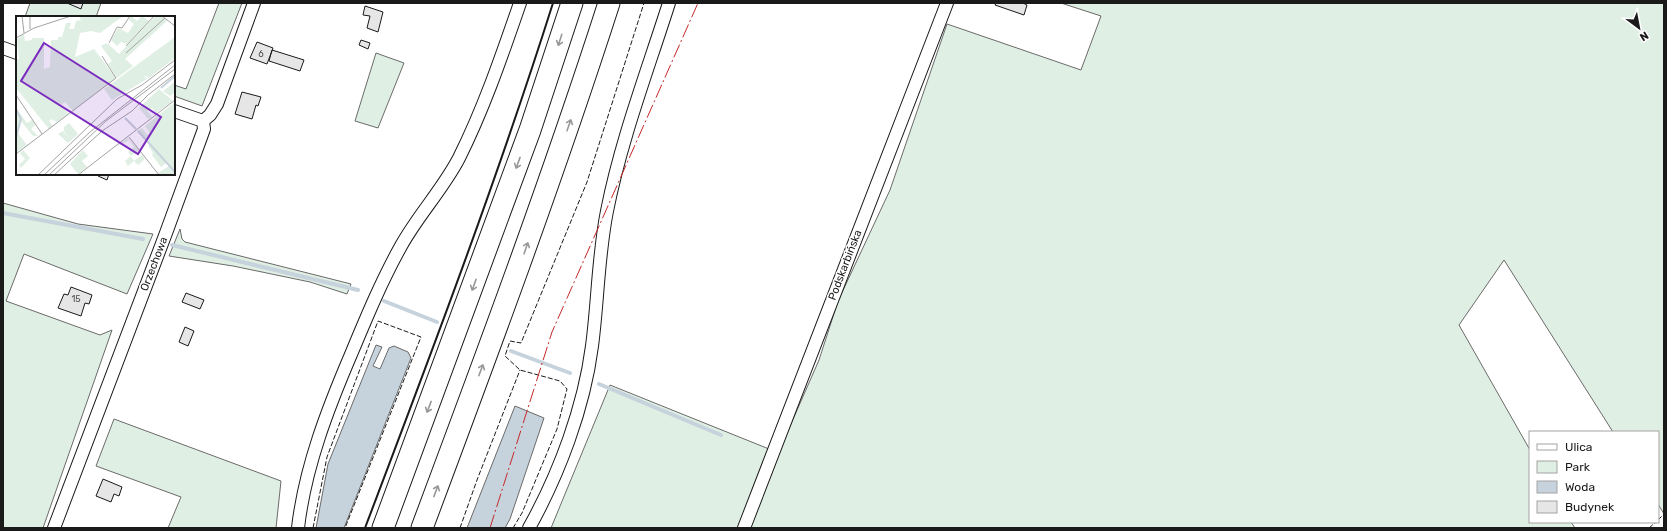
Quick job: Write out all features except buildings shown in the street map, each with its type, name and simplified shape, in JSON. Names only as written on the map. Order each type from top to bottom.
[{"type":"highway","points":[[383,528],[530,130],[572,3]]},
{"type":"highway","points":[[422,528],[509,295],[588,69],[609,3]]},
{"type":"street","points":[[175,111],[203,121],[210,115],[217,104],[254,3]]},
{"type":"street","points":[[298,528],[310,467],[333,397],[362,326],[384,277],[402,244],[443,186],[459,158],[490,87],[520,3]]},
{"type":"street","points":[[529,528],[539,510],[559,463],[572,430],[582,398],[592,347],[603,236],[609,204],[623,147],[669,3]]},
{"type":"street","name":"Podskarbińska","points":[[744,528],[947,3]]},
{"type":"street","points":[[3,48],[16,53]]},
{"type":"street","name":"Orzechowa","points":[[54,528],[169,225],[204,129],[203,121]]},
{"type":"green space","points":[[30,3],[101,3],[96,16],[25,16]]},
{"type":"green space","points":[[219,3],[242,3],[202,106],[175,96],[175,85],[186,89]]},
{"type":"green space","points":[[1061,3],[1664,3],[1664,514],[1659,506],[1659,431],[1612,431],[1504,260],[1459,325],[1529,448],[1529,523],[1572,523],[1575,528],[749,528],[769,474],[819,360],[838,301],[890,190],[947,24],[1081,70],[1101,16]]},
{"type":"green space","points":[[376,53],[404,63],[378,128],[355,121]]},
{"type":"green space","points":[[3,203],[78,224],[153,234],[127,294],[24,254],[6,301],[100,335],[112,330],[43,528],[3,528]]},
{"type":"green space","points":[[180,229],[182,239],[185,242],[351,284],[347,294],[310,282],[233,266],[169,256]]},
{"type":"green space","points":[[610,385],[769,449],[739,528],[551,528]]},
{"type":"green space","points":[[114,419],[281,481],[276,528],[168,528],[181,497],[96,466]]},
{"type":"water","points":[[376,345],[382,347],[373,366],[380,369],[389,348],[394,346],[408,352],[411,358],[344,528],[316,528],[328,464]]},
{"type":"water","points":[[515,406],[544,418],[510,519],[505,528],[467,528]]},
{"type":"waterway","points":[[3,213],[143,239]]},
{"type":"waterway","points":[[172,245],[358,290]]},
{"type":"waterway","points":[[384,301],[437,322]]},
{"type":"waterway","points":[[511,351],[570,373]]},
{"type":"waterway","points":[[599,384],[721,435]]},
{"type":"fence","points":[[513,528],[522,513],[557,429],[567,389],[560,381],[520,370],[505,356],[510,341],[521,343],[587,182],[644,3]]},
{"type":"fence","points":[[313,528],[327,457],[378,321],[421,337],[345,528]]},
{"type":"fence","points":[[460,528],[520,370]]},
{"type":"fence","points":[[1659,519],[1664,514]]},
{"type":"fence","points":[[1649,528],[1655,523]]},
{"type":"wall","points":[[365,528],[439,332],[486,201],[532,69],[553,3]]},
{"type":"power","points":[[490,528],[552,332],[698,3]]}]
